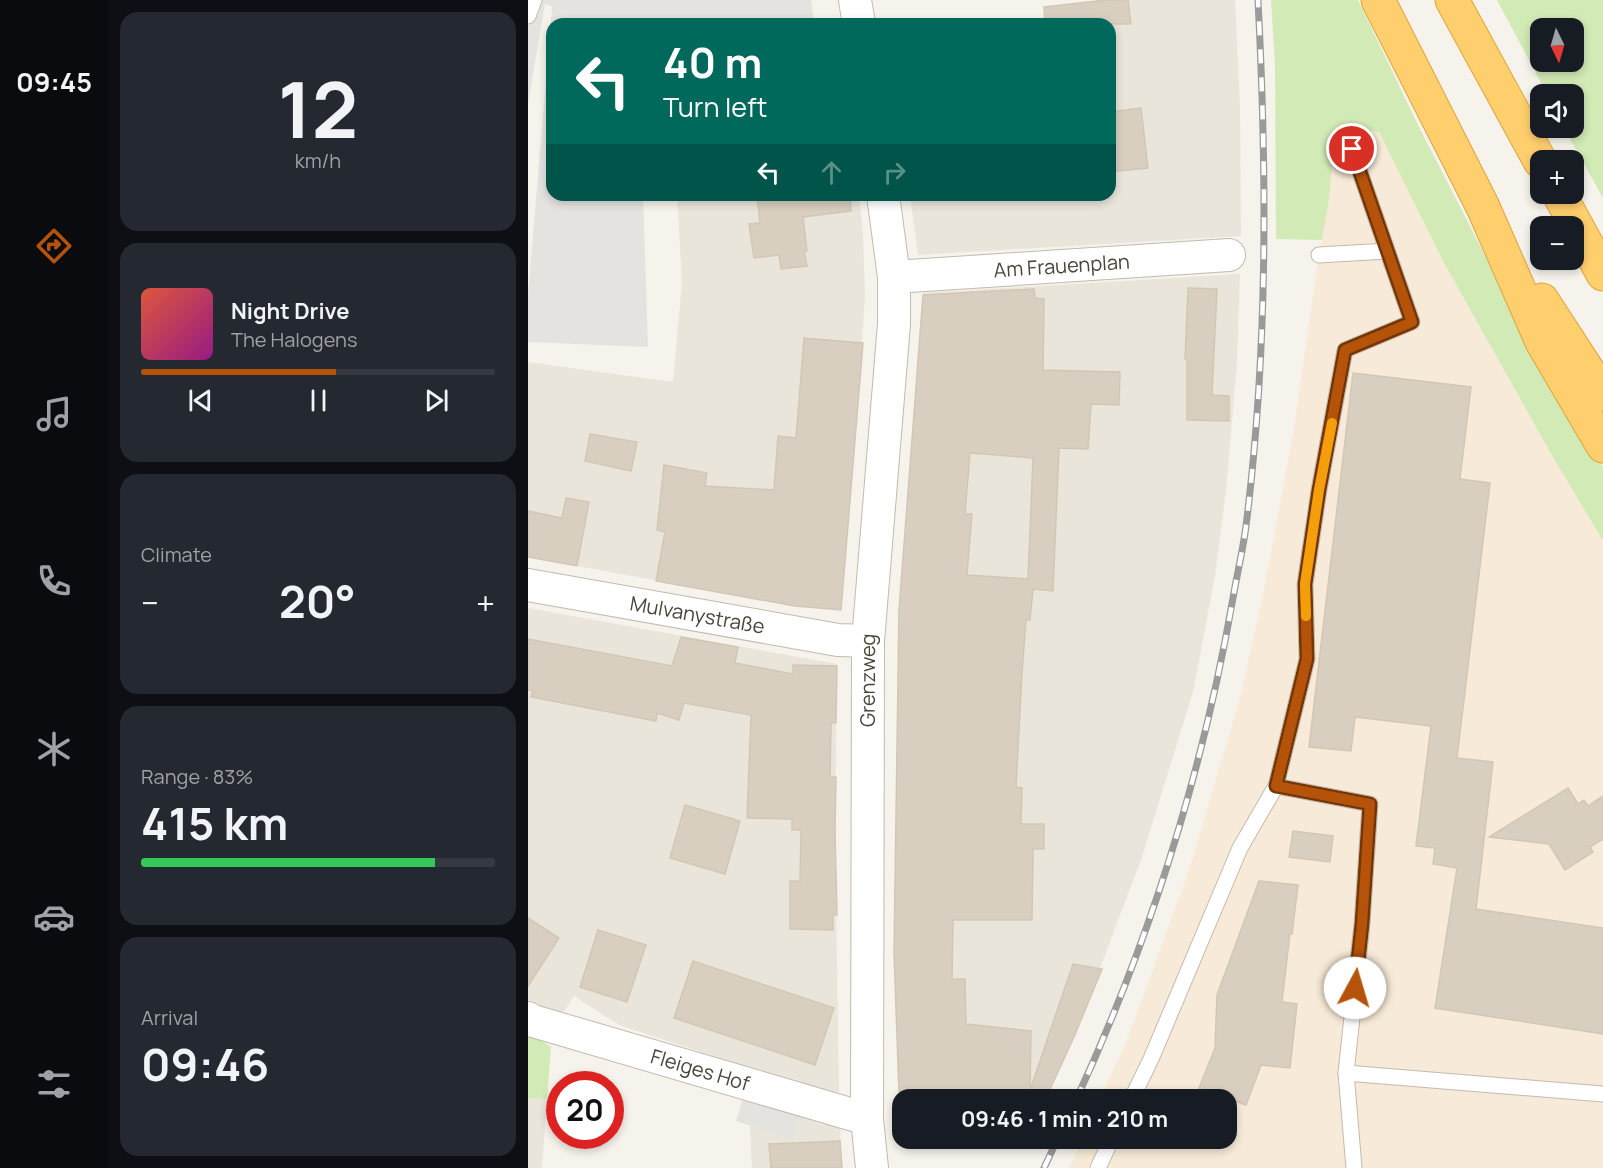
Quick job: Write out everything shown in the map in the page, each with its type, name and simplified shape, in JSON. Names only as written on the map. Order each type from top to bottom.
[{"type":"highway","points":[[1377,0],[1483,207],[1542,342],[1603,446]]},
{"type":"highway","points":[[1452,0],[1534,150]]},
{"type":"highway","points":[[1564,204],[1603,274]]},
{"type":"highway","points":[[1483,207],[1603,394]]},
{"type":"street","points":[[855,0],[858,18]]},
{"type":"street","name":"Grenzweg","points":[[872,1168],[867,1119],[868,641],[894,324],[894,277],[884,201]]},
{"type":"street","name":"Am Frauenplan","points":[[894,277],[1237,255]]},
{"type":"street","name":"Mulvanystraße","points":[[528,585],[838,640],[868,641]]},
{"type":"street","name":"Fleiges Hof","points":[[530,1019],[867,1119]]},
{"type":"lane","points":[[528,16],[534,0]]},
{"type":"lane","points":[[1136,1089],[1240,848],[1276,786],[1307,659],[1305,584],[1319,490],[1345,350],[1412,322],[1352,149]]},
{"type":"lane","points":[[1319,255],[1387,251]]},
{"type":"lane","points":[[1276,786],[1370,804],[1362,924],[1346,1073],[1354,1168]]},
{"type":"lane","points":[[1346,1073],[1603,1094]]},
{"type":"lane","points":[[1098,1168],[1107,1149]]},
{"type":"shaded area","points":[[528,0],[811,0],[813,18],[551,18],[552,7],[545,4],[528,104]]},
{"type":"shaded area","points":[[1106,0],[1235,0],[1240,106],[1241,236],[918,255],[911,201],[1116,201],[1116,18],[1093,18],[1058,6]]},
{"type":"shaded area","points":[[546,79],[546,201],[643,201],[648,347],[528,342],[528,295]]},
{"type":"shaded area","points":[[1335,127],[1379,132],[1443,261],[1550,452],[1603,541],[1603,1168],[1069,1168],[1078,1149],[1237,1149],[1237,1089],[1105,1089],[1127,1040],[1189,870],[1240,698],[1264,590],[1294,428],[1329,199]]},
{"type":"shaded area","points":[[677,201],[860,201],[865,296],[858,401],[854,401],[854,406],[858,406],[841,610],[796,606],[528,557],[528,362],[673,382],[682,283]]},
{"type":"shaded area","points":[[1240,274],[1237,363],[1226,491],[1215,576],[1193,692],[1142,857],[1100,968],[1102,969],[1050,1089],[899,1089],[894,958],[898,699],[923,293]]},
{"type":"shaded area","points":[[528,608],[837,664],[835,831],[839,1092],[824,1092],[619,1025],[574,996],[558,1021],[528,1002]]},
{"type":"shaded area","points":[[528,1098],[546,1099],[542,1168],[528,1168]]},
{"type":"shaded area","points":[[743,1098],[800,1117],[793,1140],[736,1121]]},
{"type":"shaded area","points":[[800,1117],[823,1125],[840,1124],[842,1168],[752,1168],[750,1126],[793,1139]]},
{"type":"green space","points":[[1271,0],[1358,0],[1418,125],[1498,281],[1603,467],[1603,541],[1550,452],[1443,261],[1379,132],[1336,127],[1329,199],[1322,240],[1276,239],[1275,64]]},
{"type":"green space","points":[[1497,0],[1603,0],[1603,198],[1584,164],[1584,150],[1576,150],[1570,138],[1584,138],[1584,84],[1542,84],[1535,72],[1584,72],[1584,18],[1530,18],[1530,62]]},
{"type":"green space","points":[[528,1032],[551,1047],[549,1071],[546,1071],[546,1099],[528,1098]]},
{"type":"building","points":[[1106,0],[1128,0],[1131,24],[1116,24],[1116,18],[1045,18],[1044,7]]},
{"type":"building","points":[[1141,108],[1148,168],[1116,171],[1116,111]]},
{"type":"building","points":[[758,201],[850,201],[851,211],[803,217],[807,266],[781,269],[779,255],[754,258],[749,224],[760,223]]},
{"type":"building","points":[[1188,288],[1217,289],[1212,395],[1229,396],[1229,421],[1187,420],[1187,359],[1185,359]]},
{"type":"building","points":[[1034,289],[1035,298],[1044,299],[1043,370],[1120,372],[1119,405],[1091,404],[1088,449],[1059,448],[1053,591],[1033,589],[1030,620],[1026,620],[1016,787],[1022,788],[1021,824],[1044,824],[1044,849],[1033,849],[1032,920],[953,920],[952,979],[965,979],[966,1024],[1031,1031],[1030,1089],[899,1089],[894,953],[899,610],[923,295]],"holes":[[[970,453],[1033,458],[1028,579],[967,575],[972,514],[965,514]]]},
{"type":"building","points":[[804,338],[863,343],[841,610],[795,606],[656,581],[665,532],[657,530],[664,465],[707,473],[705,486],[774,490],[778,436],[796,438]]},
{"type":"building","points":[[1353,373],[1471,387],[1460,479],[1490,483],[1457,758],[1493,762],[1476,909],[1603,928],[1603,1034],[1435,1008],[1457,868],[1433,864],[1435,848],[1416,846],[1431,726],[1355,717],[1351,751],[1309,747]]},
{"type":"building","points":[[590,434],[637,442],[631,471],[585,461]]},
{"type":"building","points":[[566,498],[589,502],[577,566],[528,557],[528,511],[562,518]]},
{"type":"building","points":[[681,637],[738,647],[735,663],[793,674],[793,665],[837,666],[836,723],[831,723],[830,777],[836,777],[837,915],[833,915],[833,930],[790,929],[790,881],[800,881],[801,830],[792,830],[792,819],[747,818],[751,715],[684,703],[679,720],[657,713],[656,721],[531,697],[533,691],[528,690],[528,639],[672,666]]},
{"type":"building","points":[[1568,788],[1578,804],[1584,800],[1588,806],[1603,796],[1603,839],[1590,847],[1593,852],[1565,870],[1549,844],[1489,837]]},
{"type":"building","points":[[685,805],[740,821],[725,874],[670,858]]},
{"type":"building","points":[[1293,831],[1333,836],[1330,862],[1289,857]]},
{"type":"building","points":[[1259,881],[1298,885],[1282,1002],[1297,1004],[1290,1068],[1261,1065],[1246,1105],[1237,1102],[1237,1089],[1199,1088],[1215,1048],[1217,995]]},
{"type":"building","points":[[528,918],[559,938],[528,986]]},
{"type":"building","points":[[598,930],[646,945],[627,1002],[580,987]]},
{"type":"building","points":[[693,961],[834,1008],[815,1065],[674,1018]]},
{"type":"building","points":[[1073,964],[1102,969],[1050,1089],[1030,1089]]},
{"type":"building","points":[[840,1141],[842,1168],[771,1168],[769,1144]]},
{"type":"railway","points":[[1081,1089],[1128,978],[1190,791],[1221,663],[1246,526],[1258,395],[1264,263],[1263,131],[1258,0]]},
{"type":"railway","points":[[1044,1168],[1053,1149]]},
{"type":"slow traffic","points":[[1306,616],[1305,584],[1332,423]]},
{"type":"route","points":[[1352,149],[1412,322],[1345,350],[1319,490],[1305,584],[1307,659],[1276,786],[1370,804],[1355,988]]}]
